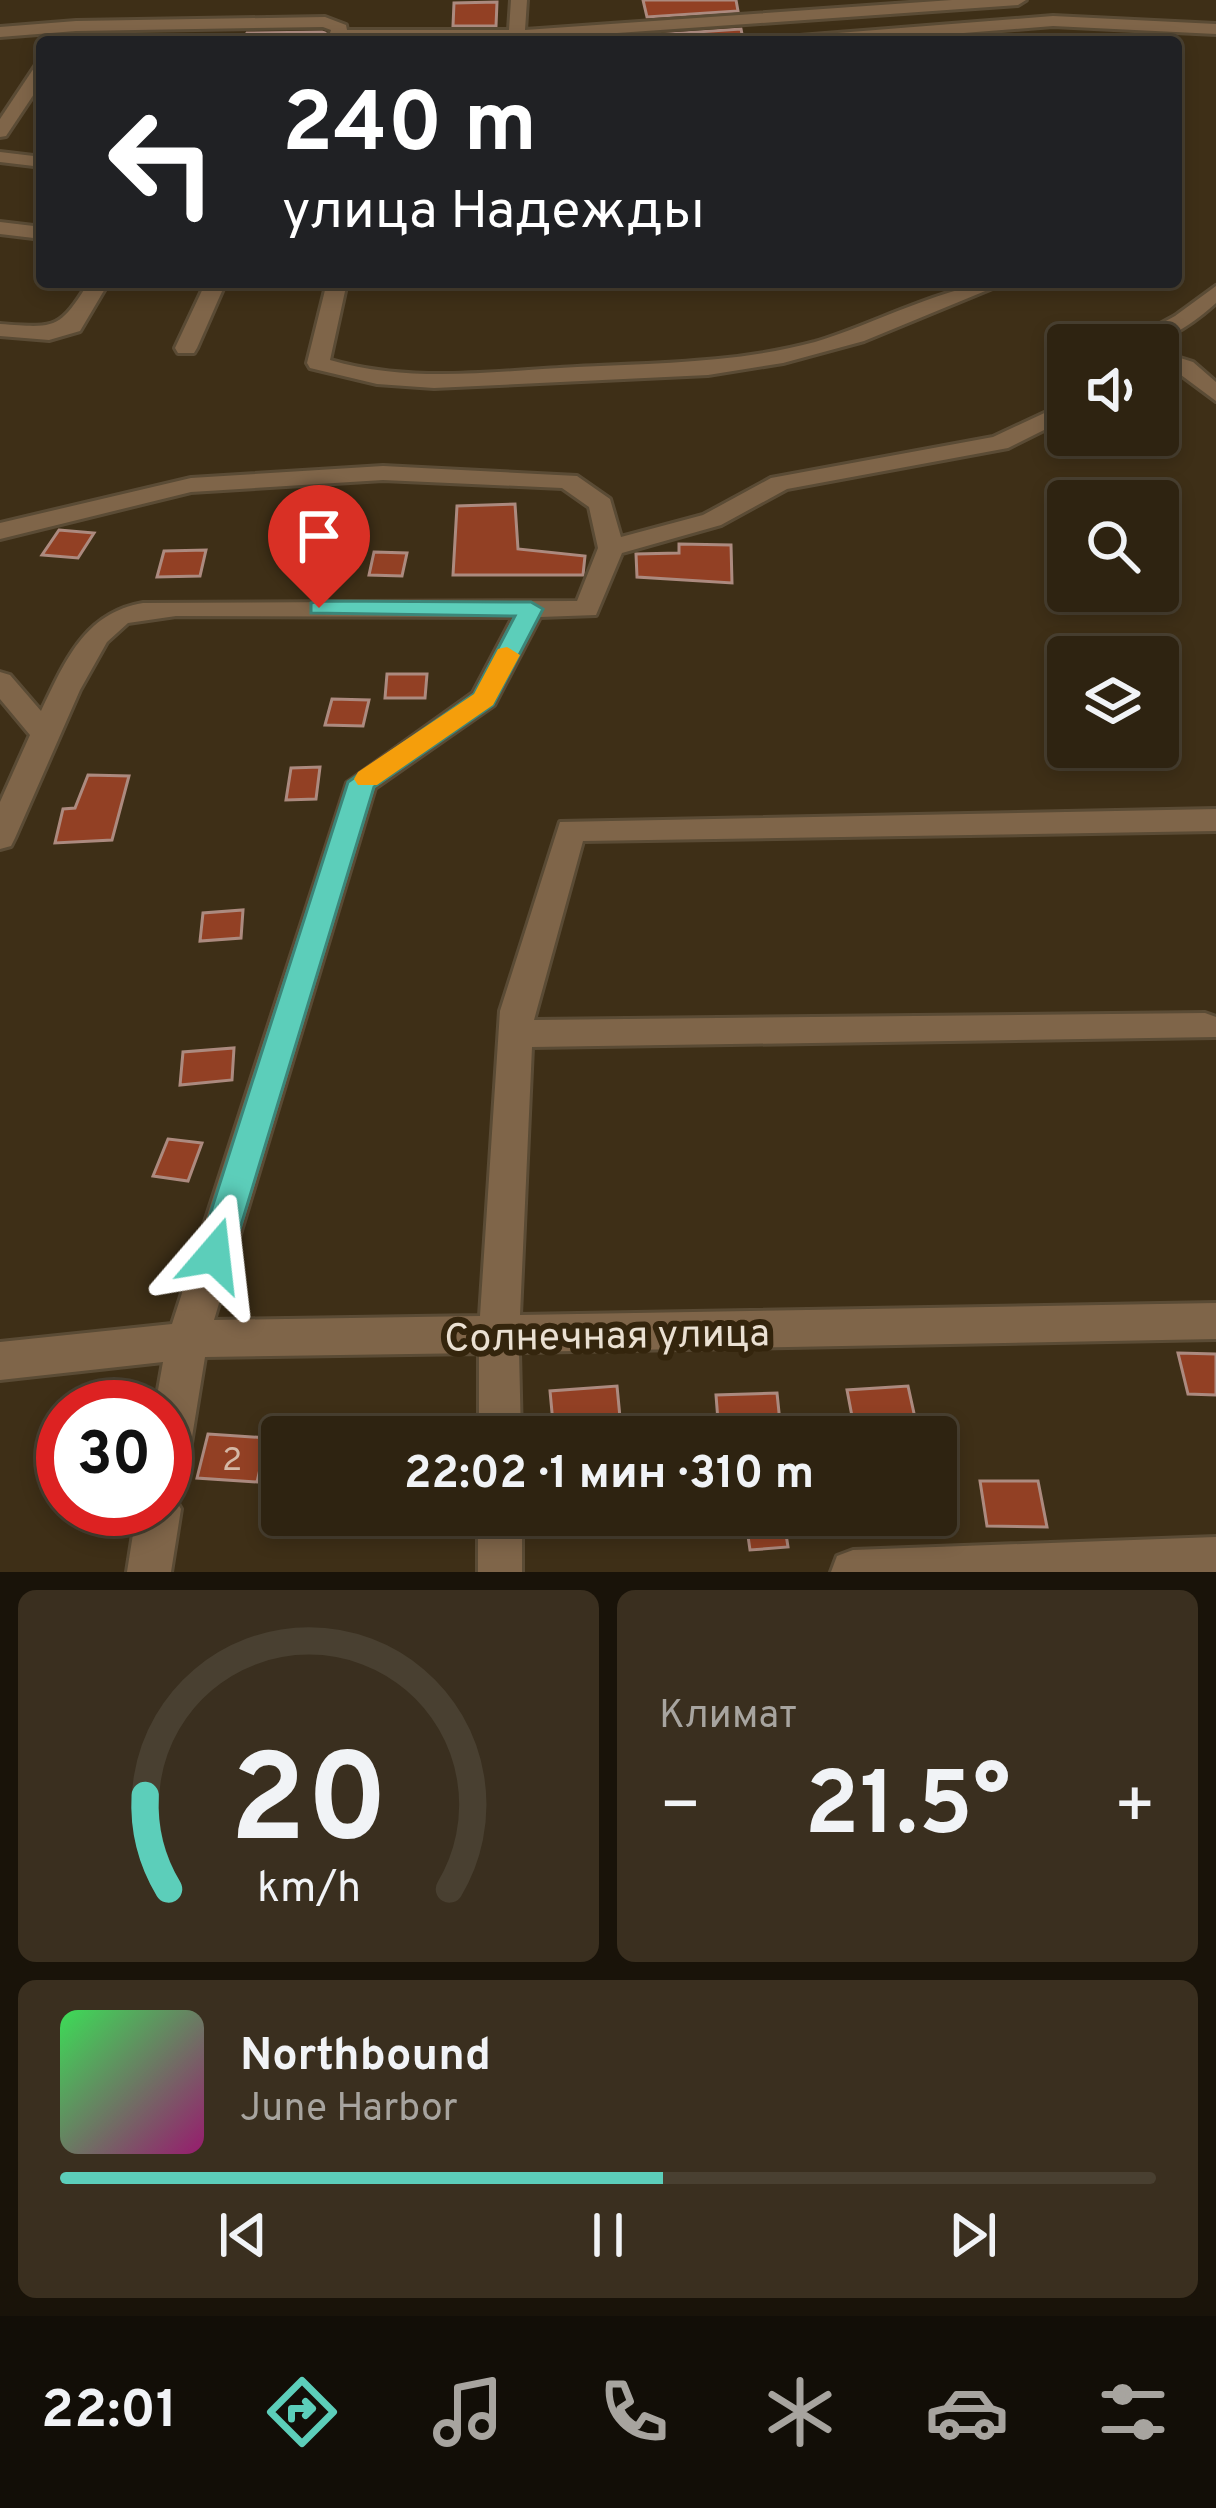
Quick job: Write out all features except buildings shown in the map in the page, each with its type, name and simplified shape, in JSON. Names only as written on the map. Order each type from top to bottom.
[{"type":"street","points":[[517,35],[519,0]]},
{"type":"street","points":[[457,36],[1018,0]]},
{"type":"street","points":[[1044,0],[1059,36]]},
{"type":"street","points":[[863,36],[1053,21],[1216,29]]},
{"type":"street","points":[[0,32],[325,22],[340,28],[338,36]]},
{"type":"street","points":[[0,132],[33,90]]},
{"type":"street","points":[[0,157],[36,161]]},
{"type":"street","points":[[0,228],[36,232]]},
{"type":"street","points":[[0,330],[49,334],[72,326],[94,288]]},
{"type":"street","points":[[186,348],[213,288]]},
{"type":"street","points":[[336,288],[318,363],[362,379],[491,382],[710,368],[845,340],[985,288]]},
{"type":"street","points":[[1177,324],[1216,292]]},
{"type":"street","points":[[1183,321],[1216,329]]},
{"type":"street","points":[[1179,366],[1216,394]]},
{"type":"street","points":[[611,548],[712,520],[780,483],[1000,443],[1047,420]]},
{"type":"street","points":[[0,531],[191,484],[383,473],[568,481],[602,504],[611,548],[587,609],[176,608],[116,618],[95,639],[45,734],[0,838]]},
{"type":"street","points":[[181,1380],[188,1341],[362,782],[484,699],[531,609]]},
{"type":"street","points":[[0,681],[45,734]]},
{"type":"street","points":[[500,1416],[499,1336],[517,1011],[571,830],[1216,820]]},
{"type":"street","points":[[515,1034],[1205,1028]]},
{"type":"street","name":"Солнечная улица","points":[[0,1361],[188,1341],[1216,1322]]},
{"type":"street","points":[[148,1572],[154,1536]]},
{"type":"street","points":[[500,1536],[500,1572]]},
{"type":"street","points":[[853,1572],[1216,1559]]},
{"type":"slow traffic","points":[[367,779],[484,699],[507,655]]},
{"type":"route","points":[[214,1255],[362,782],[484,699],[531,609],[319,608]]}]
